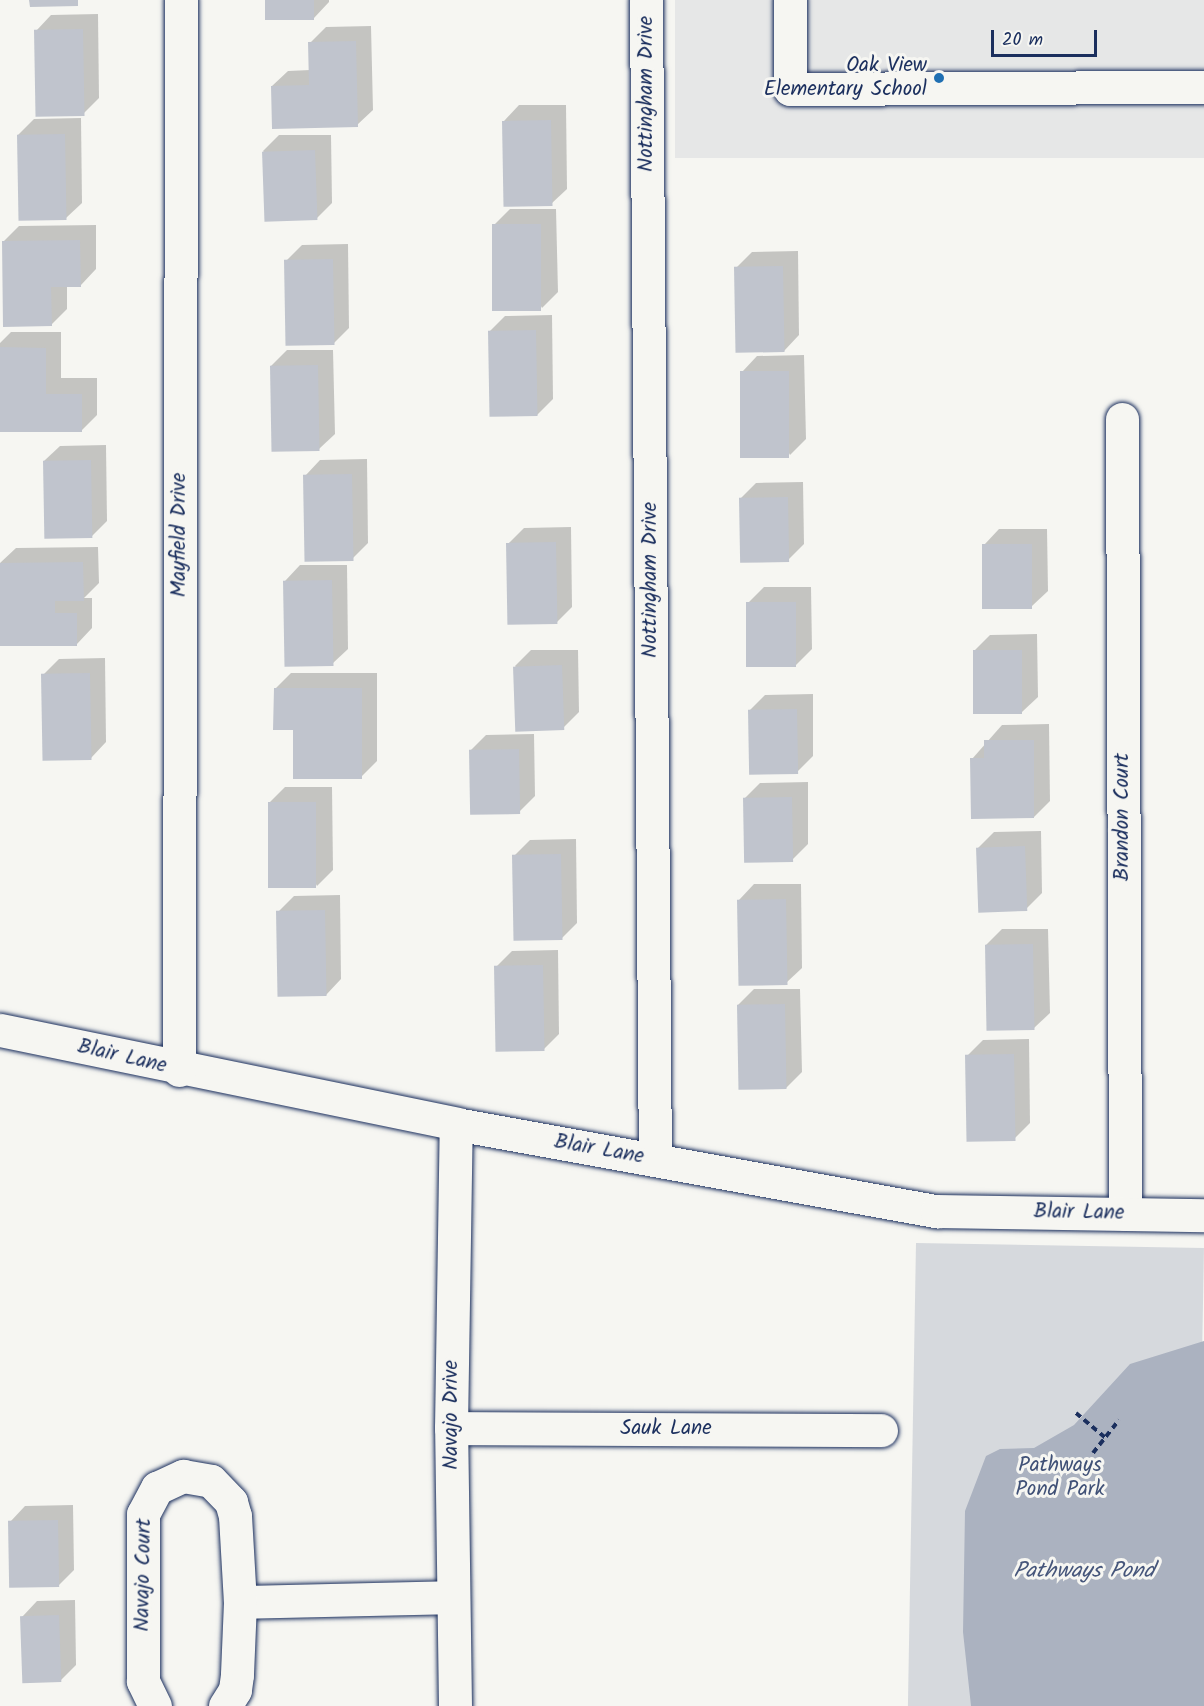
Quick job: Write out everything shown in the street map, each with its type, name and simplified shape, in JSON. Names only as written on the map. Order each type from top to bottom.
[{"type":"street","name":"Mayfield Drive","points":[[179,1070],[181,0]]},
{"type":"street","name":"Nottingham Drive","points":[[646,0],[655,1160]]},
{"type":"street","points":[[790,0],[790,89],[1204,87]]},
{"type":"street","name":"Brandon Court","points":[[1122,419],[1125,1214]]},
{"type":"street","name":"Blair Lane","points":[[0,1030],[179,1070],[456,1124],[937,1210],[1204,1215]]},
{"type":"street","name":"Navajo Drive","points":[[455,1706],[451,1428],[456,1124]]},
{"type":"street","name":"Sauk Lane","points":[[451,1428],[881,1430]]},
{"type":"street","name":"Navajo Court","points":[[155,1706],[143,1681],[143,1514],[157,1488],[169,1480],[197,1476],[211,1481],[231,1502],[240,1602],[235,1690],[225,1706]]},
{"type":"street","points":[[240,1602],[453,1597]]},
{"type":"path","points":[[1076,1413],[1105,1437]]},
{"type":"path","points":[[1093,1454],[1119,1420]]},
{"type":"shaded area","name":"Oak View Elementary School","points":[[675,0],[1204,0],[1204,158],[675,158]]},
{"type":"green space","name":"Pathways Pond Park","points":[[916,1243],[1204,1248],[1196,1706],[908,1706]]},
{"type":"water","name":"Pathways Pond","points":[[1204,1341],[1204,1706],[971,1706],[963,1632],[965,1511],[986,1456],[1000,1449],[1034,1448],[1074,1425],[1130,1364]]},
{"type":"building","points":[[29,0],[78,0],[78,6],[30,7]]},
{"type":"building","points":[[265,0],[314,0],[314,20],[265,20]]},
{"type":"building","points":[[83,29],[85,116],[36,117],[34,30]]},
{"type":"building","points":[[356,41],[358,127],[272,129],[271,86],[309,85],[308,42]]},
{"type":"building","points":[[551,120],[553,206],[504,207],[502,121]]},
{"type":"building","points":[[65,134],[67,220],[19,221],[17,135]]},
{"type":"building","points":[[315,150],[317,220],[264,222],[262,152]]},
{"type":"building","points":[[492,224],[541,224],[541,311],[492,311]]},
{"type":"building","points":[[80,240],[81,287],[51,287],[52,326],[3,327],[2,241]]},
{"type":"building","points":[[333,259],[335,345],[286,346],[284,260]]},
{"type":"building","points":[[783,266],[785,352],[736,353],[734,267]]},
{"type":"building","points":[[536,330],[538,416],[490,417],[488,331]]},
{"type":"building","points":[[0,347],[46,348],[46,394],[82,394],[82,432],[0,432]]},
{"type":"building","points":[[318,365],[320,451],[272,452],[270,366]]},
{"type":"building","points":[[740,371],[789,371],[789,458],[740,458]]},
{"type":"building","points":[[91,460],[92,538],[44,539],[43,461]]},
{"type":"building","points":[[352,474],[354,561],[305,562],[303,475]]},
{"type":"building","points":[[788,497],[789,562],[740,563],[739,498]]},
{"type":"building","points":[[556,542],[557,624],[507,625],[506,543]]},
{"type":"building","points":[[982,544],[1032,544],[1032,609],[982,609]]},
{"type":"building","points":[[83,562],[84,601],[55,601],[55,613],[77,613],[77,646],[0,646],[0,563]]},
{"type":"building","points":[[332,580],[334,666],[285,667],[283,581]]},
{"type":"building","points":[[746,602],[796,602],[796,667],[746,667]]},
{"type":"building","points":[[973,650],[1022,650],[1022,714],[973,714]]},
{"type":"building","points":[[562,665],[564,730],[515,732],[513,667]]},
{"type":"building","points":[[90,673],[92,760],[43,761],[41,674]]},
{"type":"building","points":[[274,688],[362,688],[362,779],[293,779],[293,730],[273,730]]},
{"type":"building","points":[[797,709],[798,774],[749,775],[748,710]]},
{"type":"building","points":[[984,740],[1034,740],[1034,818],[971,819],[970,758],[984,758]]},
{"type":"building","points":[[519,749],[520,814],[470,815],[469,750]]},
{"type":"building","points":[[792,797],[793,862],[744,863],[743,798]]},
{"type":"building","points":[[268,802],[316,802],[316,888],[268,888]]},
{"type":"building","points":[[1025,846],[1027,911],[978,913],[976,848]]},
{"type":"building","points":[[561,854],[563,940],[514,941],[512,855]]},
{"type":"building","points":[[786,899],[788,985],[739,986],[737,900]]},
{"type":"building","points":[[325,910],[327,996],[278,997],[276,911]]},
{"type":"building","points":[[1033,944],[1035,1030],[987,1031],[985,945]]},
{"type":"building","points":[[543,965],[545,1051],[496,1052],[494,966]]},
{"type":"building","points":[[785,1004],[786,1089],[738,1090],[737,1005]]},
{"type":"building","points":[[1014,1054],[1016,1141],[967,1142],[965,1055]]},
{"type":"building","points":[[58,1520],[59,1587],[9,1588],[8,1521]]},
{"type":"building","points":[[59,1615],[61,1682],[22,1683],[20,1616]]},
{"type":"place","name":"Oak View Elementary School","points":[[939,78]]}]
